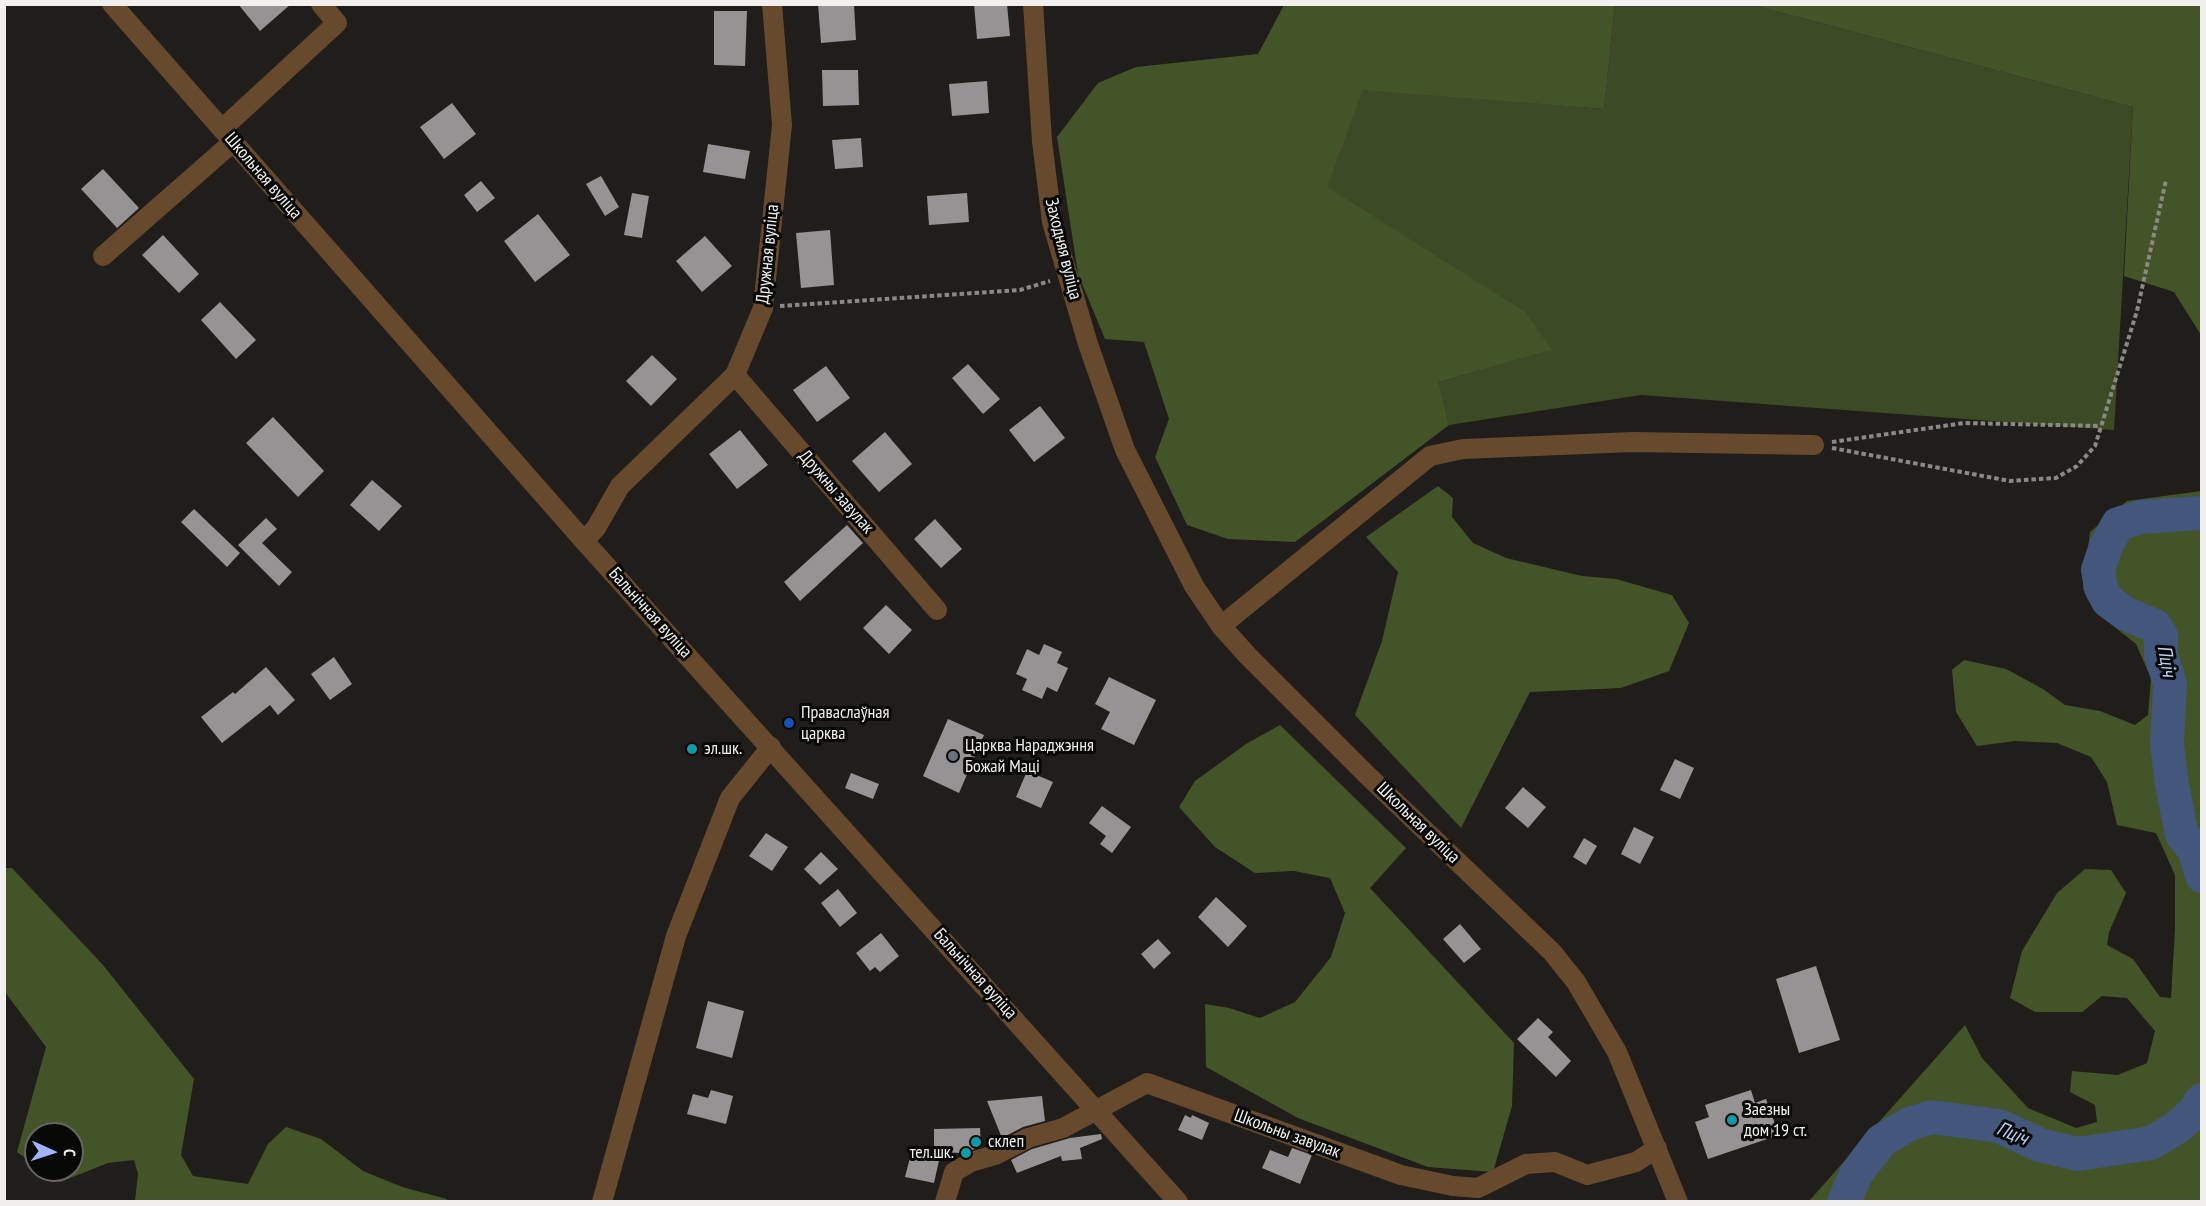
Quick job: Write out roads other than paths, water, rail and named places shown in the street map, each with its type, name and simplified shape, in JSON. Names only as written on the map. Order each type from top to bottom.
[{"type":"street","name":"Школьная вуліца","points":[[112,4],[553,506]]},
{"type":"street","points":[[103,256],[228,136],[337,23],[321,4]]},
{"type":"street","name":"Дружная вуліца","points":[[584,541],[596,528],[620,486],[735,375],[763,308],[782,125],[772,4]]},
{"type":"street","name":"Заходняя вуліца","points":[[1033,4],[1043,152],[1052,222],[1128,456]]},
{"type":"street","name":"Дружны завулак","points":[[735,375],[937,610]]},
{"type":"street","points":[[1221,626],[1430,456],[1463,449],[1633,442],[1814,445]]},
{"type":"street","name":"Школьная вуліца","points":[[1128,456],[1194,586],[1221,626],[1367,775],[1552,952],[1596,1012],[1617,1052],[1678,1202]]},
{"type":"street","name":"Бальнічная вуліца","points":[[553,506],[1178,1202]]},
{"type":"street","points":[[602,1202],[676,936],[730,798],[771,747]]},
{"type":"street","name":"Школьны завулак","points":[[945,1202],[954,1173],[971,1162],[996,1155],[1028,1138],[1063,1128],[1147,1083],[1401,1175],[1453,1186],[1478,1188],[1526,1164],[1555,1162],[1587,1175],[1636,1162],[1657,1148]]},
{"type":"waterway","name":"Пціч","points":[[2202,513],[2141,517],[2118,524],[2106,546],[2098,570],[2101,588],[2108,601],[2126,614],[2155,626],[2161,635],[2161,655],[2170,684],[2167,744],[2172,785],[2182,835],[2194,849],[2202,876]]},
{"type":"waterway","name":"Пціч","points":[[1844,1202],[1856,1174],[1881,1141],[1909,1124],[1932,1117],[1999,1126],[2040,1145],[2078,1154],[2151,1143],[2176,1128],[2194,1112],[2202,1100]]},
{"type":"place","name":"Праваслаўная царква","points":[[789,723]]},
{"type":"place","name":"эл.шк.","points":[[692,749]]},
{"type":"place","name":"Царква Нараджэння Божай Маці","points":[[953,756]]},
{"type":"place","name":"Заезны дом 19 ст.","points":[[1732,1120]]},
{"type":"place","name":"склеп","points":[[976,1142]]},
{"type":"place","name":"тел.шк.","points":[[966,1153]]}]
